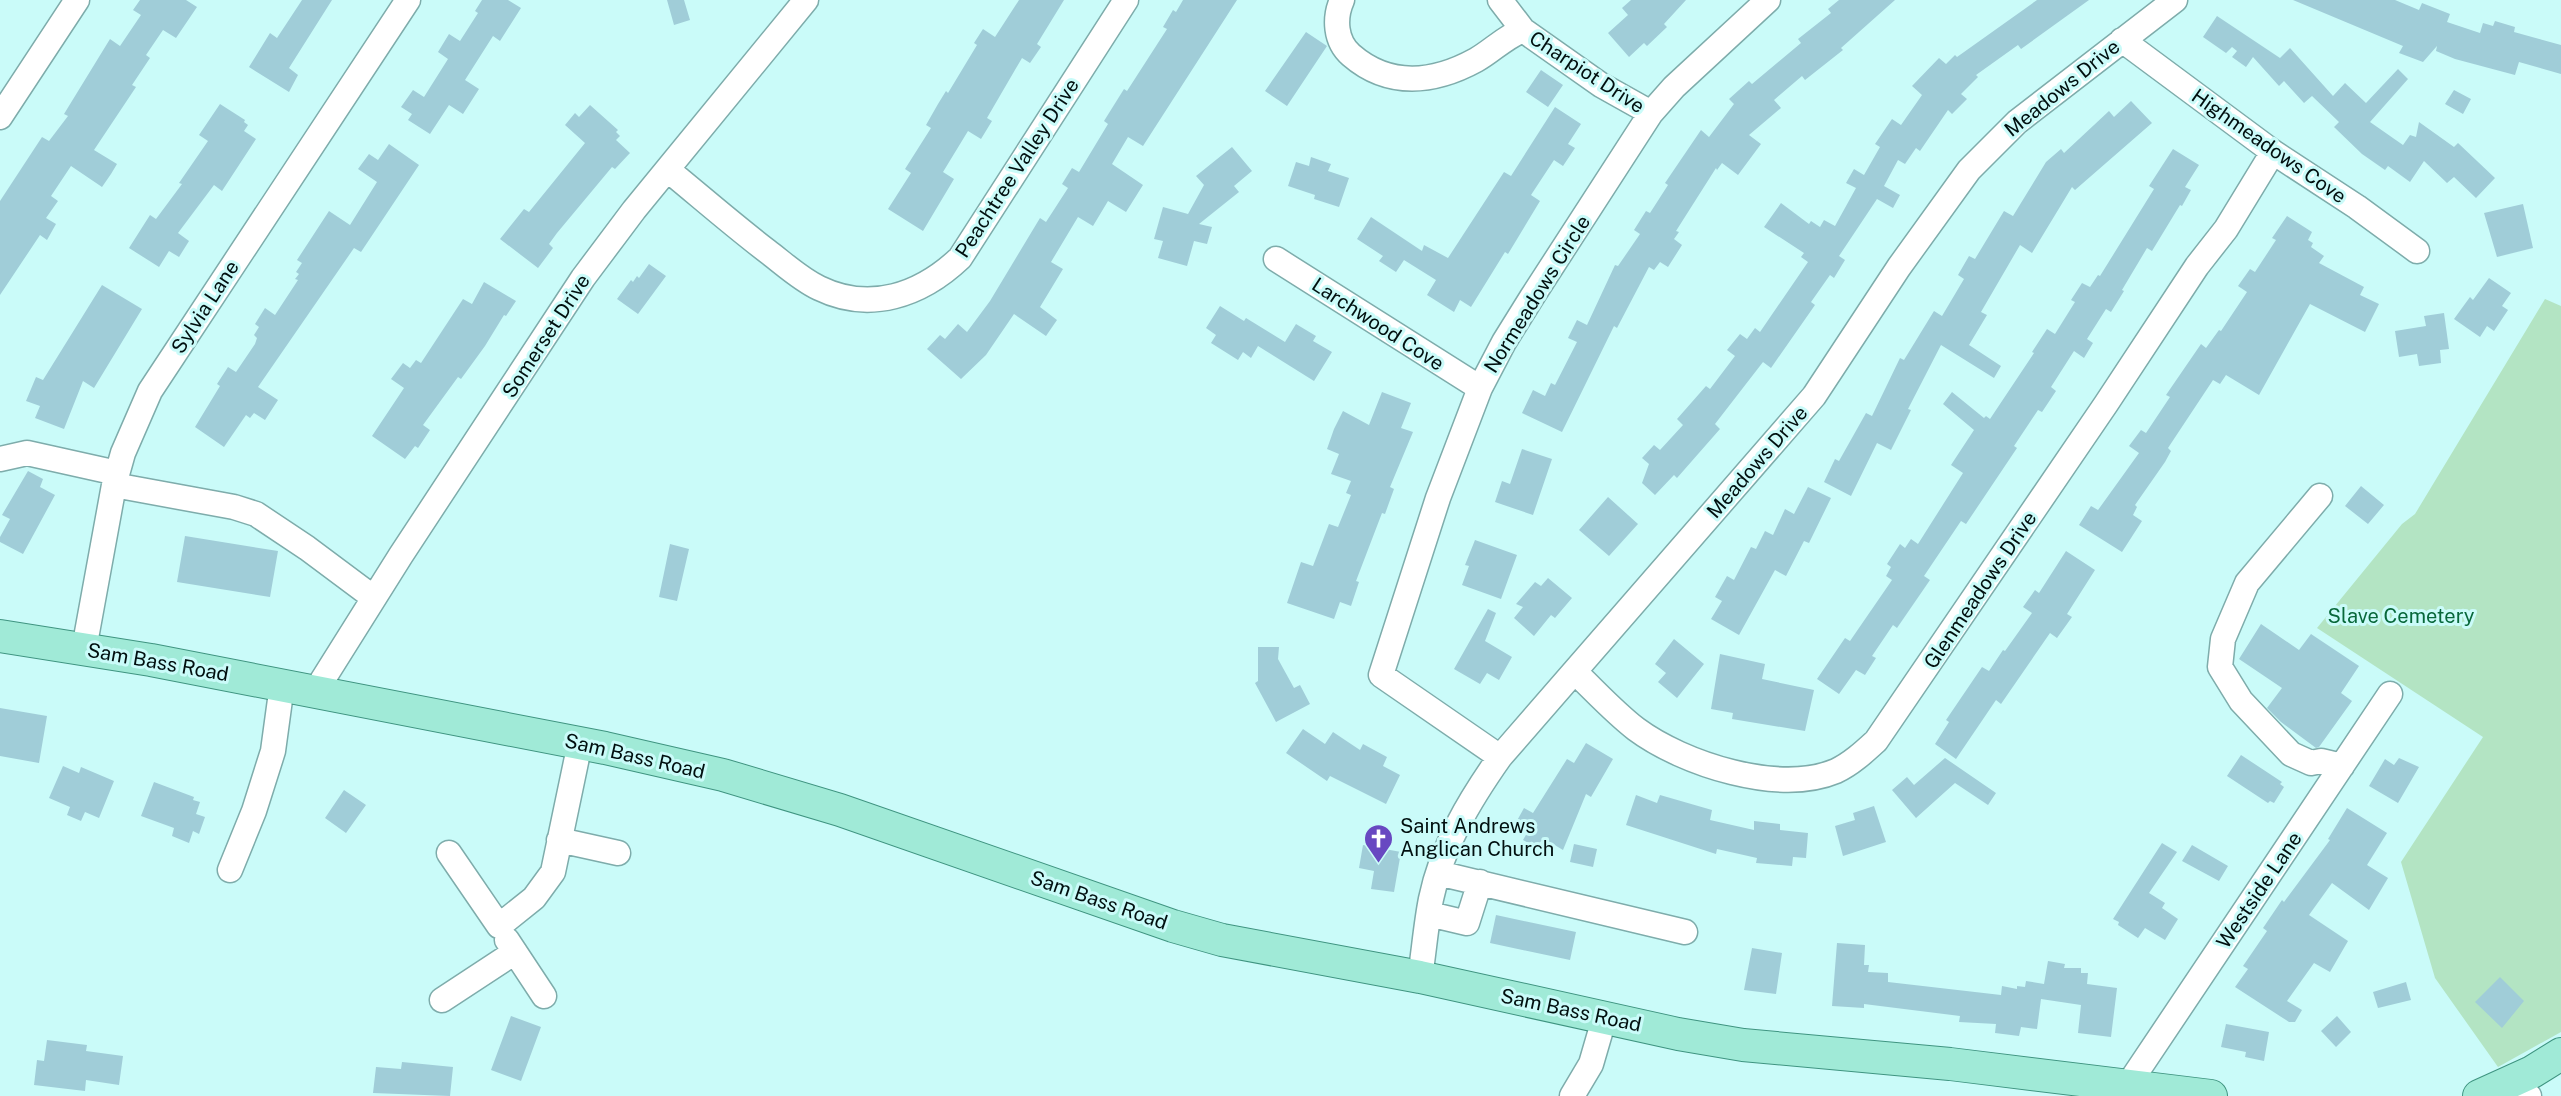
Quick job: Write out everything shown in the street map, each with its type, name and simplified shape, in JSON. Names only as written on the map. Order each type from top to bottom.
[{"type":"main road","name":"Sam Bass Road","points":[[0,636],[84,649],[580,743],[723,776],[840,810],[1212,938],[1420,977],[1605,1016],[1678,1034],[1743,1045],[1950,1064],[2211,1096]]},
{"type":"main road","points":[[2479,1096],[2522,1088],[2561,1054]]},
{"type":"street","points":[[0,117],[76,0]]},
{"type":"street","name":"Sylvia Lane","points":[[84,649],[116,479],[135,421],[150,391],[408,0]]},
{"type":"street","name":"Somerset Drive","points":[[315,692],[583,278],[634,210],[806,0]]},
{"type":"street","name":"Peachtree Valley Drive","points":[[668,170],[733,225],[818,288],[835,295],[859,300],[901,296],[923,286],[960,258],[1126,0]]},
{"type":"street","points":[[1342,0],[1337,10],[1335,24],[1347,52],[1360,63],[1382,75],[1396,79],[1440,75],[1460,68],[1478,59],[1511,35],[1523,30]]},
{"type":"street","name":"Charpiot Drive","points":[[1500,0],[1523,30],[1601,85],[1651,114]]},
{"type":"street","name":"Normeadows Circle","points":[[1500,757],[1381,675],[1438,498],[1480,388],[1504,342],[1651,114],[1674,87],[1768,0]]},
{"type":"street","name":"Meadows Drive","points":[[1420,977],[1429,914],[1438,873],[1454,832],[1470,800],[1500,757],[1814,396],[1899,267],[1969,170],[2017,122],[2175,0]]},
{"type":"street","name":"Highmeadows Cove","points":[[2122,40],[2274,152],[2417,251]]},
{"type":"street","name":"Glenmeadows Drive","points":[[1575,672],[1635,728],[1670,751],[1683,756],[1726,769],[1773,779],[1799,780],[1823,775],[1847,765],[1876,741],[2106,404],[2197,266],[2226,229],[2274,152]]},
{"type":"street","name":"Larchwood Cove","points":[[1276,259],[1480,388]]},
{"type":"street","points":[[0,459],[27,453],[116,479],[256,514],[307,548],[374,598]]},
{"type":"street","points":[[2320,496],[2247,583],[2223,639],[2220,667],[2241,701],[2291,754],[2311,763],[2321,761],[2342,766]]},
{"type":"street","points":[[230,870],[254,811],[273,751],[282,686]]},
{"type":"street","name":"Westside Lane","points":[[2128,1085],[2390,694]]},
{"type":"street","points":[[499,926],[534,898],[553,872],[580,743]]},
{"type":"street","points":[[559,840],[618,853]]},
{"type":"street","points":[[449,853],[544,996]]},
{"type":"street","points":[[1438,873],[1685,932]]},
{"type":"street","points":[[1429,914],[1467,923],[1480,882]]},
{"type":"street","points":[[442,1000],[515,952]]},
{"type":"street","points":[[1572,1096],[1592,1064],[1605,1016]]},
{"type":"green space","name":"Slave Cemetery","points":[[2545,299],[2561,306],[2561,1032],[2498,1067],[2435,978],[2401,862],[2483,737],[2317,628],[2402,524],[2415,514]]},
{"type":"building","points":[[140,0],[186,0],[197,7],[176,38],[163,30],[146,55],[150,58],[132,85],[136,87],[94,150],[117,164],[111,174],[102,187],[71,166],[51,196],[58,201],[46,218],[56,224],[47,240],[40,235],[0,295],[0,201],[42,137],[49,141],[68,116],[64,114],[110,39],[120,46],[141,15],[133,10]]},
{"type":"building","points":[[302,0],[332,0],[289,68],[298,75],[289,92],[249,67],[270,33],[277,38]]},
{"type":"building","points":[[482,0],[508,0],[521,8],[500,41],[493,36],[465,80],[479,89],[463,114],[449,105],[430,134],[408,120],[412,114],[401,107],[413,90],[424,97],[448,59],[438,52],[449,34],[460,41],[478,13],[475,11]]},
{"type":"building","points":[[667,0],[684,0],[690,20],[674,25]]},
{"type":"building","points":[[1019,0],[1064,0],[1037,44],[1041,47],[1030,63],[1022,58],[987,118],[992,121],[981,139],[968,131],[943,172],[954,179],[923,231],[888,209],[911,173],[905,169],[931,128],[926,125],[977,45],[974,43],[983,29],[995,37]]},
{"type":"building","points":[[1183,0],[1237,0],[1143,146],[1128,137],[1112,164],[1143,185],[1126,212],[1108,201],[1093,226],[1078,217],[1051,262],[1063,269],[1040,307],[1057,320],[1046,336],[1014,314],[986,355],[961,379],[927,349],[940,335],[945,339],[958,324],[967,332],[990,301],[1040,218],[1046,222],[1068,188],[1062,184],[1072,168],[1079,172],[1108,124],[1104,121],[1124,89],[1127,91],[1167,29],[1163,27],[1173,10],[1176,12]]},
{"type":"building","points":[[1631,0],[1686,0],[1664,24],[1667,27],[1647,46],[1644,43],[1629,57],[1608,33],[1628,15],[1622,8]]},
{"type":"building","points":[[1839,0],[1895,0],[1841,48],[1843,50],[1805,80],[1802,76],[1774,100],[1781,108],[1749,135],[1761,144],[1738,175],[1722,163],[1717,170],[1716,168],[1676,231],[1679,232],[1674,239],[1682,245],[1668,267],[1660,262],[1654,270],[1649,267],[1617,328],[1614,326],[1562,432],[1522,413],[1533,390],[1545,396],[1551,383],[1555,385],[1577,342],[1568,338],[1577,320],[1587,325],[1615,265],[1618,266],[1640,234],[1634,230],[1646,211],[1650,213],[1668,185],[1665,183],[1701,130],[1709,137],[1734,104],[1729,99],[1749,81],[1752,84],[1801,43],[1798,39],[1831,13],[1828,9]]},
{"type":"building","points":[[2037,0],[2089,0],[2021,49],[2018,45],[1976,75],[1978,77],[1961,94],[1967,99],[1952,114],[1948,110],[1920,151],[1916,148],[1905,164],[1898,160],[1884,186],[1900,195],[1893,208],[1877,199],[1839,256],[1845,260],[1834,278],[1830,275],[1811,302],[1815,305],[1771,368],[1763,362],[1715,424],[1720,429],[1677,478],[1674,475],[1655,495],[1642,483],[1649,464],[1642,458],[1654,445],[1660,450],[1683,425],[1677,419],[1706,386],[1710,389],[1735,356],[1727,350],[1740,334],[1747,339],[1755,328],[1760,332],[1808,262],[1801,257],[1804,253],[1764,227],[1781,203],[1809,224],[1811,221],[1820,227],[1824,220],[1835,226],[1856,188],[1846,183],[1854,169],[1864,175],[1880,147],[1875,144],[1892,119],[1901,125],[1922,95],[1912,86],[1939,58],[1946,64],[1955,55],[1957,57]]},
{"type":"building","points":[[2293,0],[2395,0],[2419,10],[2422,3],[2450,14],[2447,22],[2480,33],[2483,23],[2493,26],[2495,21],[2515,27],[2514,32],[2561,45],[2561,74],[2519,62],[2515,75],[2455,59],[2436,51],[2437,46],[2423,62],[2399,53],[2403,46]]},
{"type":"building","points":[[2217,16],[2280,58],[2290,48],[2333,96],[2345,83],[2366,103],[2398,69],[2408,79],[2370,122],[2403,145],[2410,135],[2416,137],[2419,122],[2454,147],[2458,143],[2495,178],[2476,198],[2454,177],[2447,183],[2424,161],[2410,182],[2388,166],[2385,170],[2362,154],[2334,127],[2339,122],[2312,96],[2304,103],[2284,81],[2279,86],[2253,57],[2246,67],[2232,57],[2237,51],[2232,47],[2226,53],[2203,37]]},
{"type":"building","points":[[1306,32],[1327,46],[1287,106],[1265,91]]},
{"type":"building","points":[[1541,70],[1563,85],[1548,107],[1526,92]]},
{"type":"building","points":[[2454,90],[2471,99],[2463,114],[2445,104]]},
{"type":"building","points":[[2131,101],[2152,123],[2075,190],[2072,187],[2032,253],[2020,245],[1981,312],[1987,315],[1969,345],[2001,366],[1994,378],[1941,345],[1908,409],[1911,410],[1891,450],[1877,443],[1851,496],[1824,482],[1835,459],[1839,461],[1866,413],[1872,416],[1900,358],[1904,360],[1934,311],[1942,316],[1964,279],[1958,275],[1969,256],[1975,259],[2004,211],[2013,216],[2046,162],[2061,149],[2064,153],[2109,111],[2114,117]]},
{"type":"building","points":[[220,104],[245,120],[244,122],[248,125],[244,131],[256,139],[222,191],[214,185],[178,233],[189,241],[179,257],[169,251],[159,267],[129,248],[150,215],[156,219],[182,184],[179,183],[208,141],[199,135]]},
{"type":"building","points":[[590,105],[618,130],[616,132],[620,136],[616,140],[630,153],[615,169],[612,167],[557,233],[549,244],[553,248],[538,268],[500,239],[524,209],[529,212],[585,143],[565,125],[575,113],[579,117]]},
{"type":"building","points":[[1555,107],[1581,124],[1568,144],[1575,148],[1563,166],[1554,160],[1531,195],[1540,201],[1508,254],[1505,252],[1471,307],[1460,300],[1454,312],[1427,295],[1436,280],[1404,260],[1396,272],[1379,261],[1383,256],[1357,239],[1371,217],[1422,251],[1424,245],[1448,258],[1504,172],[1511,176]]},
{"type":"building","points":[[389,144],[419,165],[361,252],[354,248],[258,387],[278,400],[265,420],[254,413],[250,418],[246,415],[224,447],[195,427],[220,386],[217,384],[228,367],[236,372],[255,344],[257,338],[254,335],[259,327],[255,324],[265,308],[275,315],[298,280],[295,279],[299,274],[296,272],[302,263],[297,260],[329,211],[350,225],[377,182],[358,169],[369,154],[378,160]]},
{"type":"building","points":[[1232,147],[1252,171],[1234,186],[1239,192],[1199,224],[1212,227],[1207,244],[1194,241],[1187,266],[1158,258],[1163,241],[1154,239],[1163,207],[1188,214],[1204,185],[1196,176]]},
{"type":"building","points":[[2173,149],[2199,165],[2185,187],[2191,190],[2182,206],[2180,205],[2152,251],[2147,248],[2111,312],[2106,309],[2087,339],[2093,343],[2084,358],[2074,351],[2051,387],[2056,391],[2042,412],[2038,410],[2014,446],[2017,448],[1966,524],[1961,521],[1924,576],[1930,580],[1897,628],[1893,625],[1872,656],[1876,658],[1865,675],[1856,670],[1839,694],[1817,679],[1845,638],[1850,641],[1892,580],[1886,576],[1891,567],[1887,564],[1900,544],[1905,548],[1911,539],[1918,544],[1963,473],[1951,465],[1974,430],[1943,404],[1952,392],[1984,418],[1986,416],[1990,419],[2034,353],[2032,352],[2047,329],[2055,334],[2075,302],[2071,300],[2082,283],[2090,287],[2098,275],[2100,276],[2154,189],[2149,186]]},
{"type":"building","points":[[1311,157],[1331,164],[1328,171],[1349,178],[1339,207],[1314,199],[1315,195],[1288,186],[1296,162],[1309,166]]},
{"type":"building","points":[[2523,204],[2533,248],[2497,257],[2484,213]]},
{"type":"building","points":[[2287,216],[2312,232],[2308,240],[2313,243],[2311,247],[2324,256],[2319,263],[2364,287],[2360,295],[2379,304],[2365,332],[2310,304],[2259,395],[2226,375],[2220,384],[2213,380],[2168,448],[2171,451],[2165,462],[2135,505],[2137,507],[2133,515],[2142,521],[2122,552],[2079,525],[2091,506],[2098,510],[2139,453],[2129,446],[2141,430],[2146,433],[2170,397],[2166,395],[2201,344],[2206,348],[2219,330],[2221,331],[2247,292],[2238,286],[2250,269],[2255,272],[2276,240],[2272,238]]},
{"type":"building","points":[[649,264],[666,276],[638,314],[617,299],[631,280],[633,282],[637,276],[639,278]]},
{"type":"building","points":[[2489,278],[2511,293],[2502,306],[2508,310],[2494,331],[2487,326],[2480,337],[2454,319],[2470,297],[2473,300]]},
{"type":"building","points":[[484,282],[516,301],[461,379],[458,377],[423,425],[430,430],[418,448],[415,446],[405,459],[372,436],[404,388],[391,379],[403,363],[410,368],[416,360],[421,363],[463,299],[472,304]]},
{"type":"building","points":[[102,285],[142,309],[94,388],[83,381],[64,429],[35,418],[40,406],[26,401],[36,377],[43,380]]},
{"type":"building","points":[[1220,306],[1244,321],[1246,318],[1285,342],[1296,324],[1316,336],[1313,341],[1332,352],[1314,381],[1258,346],[1251,358],[1243,352],[1238,360],[1211,343],[1216,335],[1206,328]]},
{"type":"building","points":[[2444,313],[2449,349],[2440,350],[2441,363],[2419,366],[2417,354],[2399,357],[2395,331],[2426,326],[2424,316]]},
{"type":"building","points":[[1382,392],[1411,403],[1401,428],[1413,432],[1390,487],[1394,489],[1385,514],[1382,513],[1356,581],[1359,582],[1351,606],[1340,602],[1334,619],[1287,603],[1301,562],[1313,566],[1329,524],[1338,527],[1351,495],[1346,493],[1351,481],[1331,474],[1339,454],[1327,449],[1334,429],[1343,411],[1369,425]]},
{"type":"building","points":[[1522,449],[1552,459],[1533,515],[1495,502],[1502,481],[1510,484]]},
{"type":"building","points":[[28,471],[43,479],[40,487],[55,495],[23,554],[0,542],[0,537],[10,519],[2,515]]},
{"type":"building","points":[[2361,486],[2384,505],[2368,524],[2345,506]]},
{"type":"building","points":[[1808,487],[1831,498],[1809,543],[1804,541],[1786,576],[1775,570],[1739,635],[1711,619],[1722,601],[1715,597],[1727,576],[1734,580],[1751,547],[1756,549],[1765,531],[1773,535],[1785,509],[1794,514]]},
{"type":"building","points":[[1608,497],[1638,524],[1609,556],[1579,530]]},
{"type":"building","points":[[185,536],[278,551],[270,597],[177,582]]},
{"type":"building","points":[[1475,540],[1517,555],[1501,599],[1462,585],[1469,566],[1465,565]]},
{"type":"building","points":[[670,544],[689,549],[677,601],[659,597]]},
{"type":"building","points":[[2066,551],[2095,570],[2067,614],[2072,617],[2057,638],[2050,633],[2001,704],[1996,700],[1956,759],[1935,744],[1949,722],[1946,720],[1982,667],[1989,671],[2032,613],[2023,607],[2035,590],[2039,593]]},
{"type":"building","points":[[1548,578],[1572,598],[1555,618],[1551,615],[1534,636],[1514,618],[1523,607],[1516,604],[1535,582],[1541,586]]},
{"type":"building","points":[[1488,609],[1496,613],[1485,641],[1512,657],[1499,680],[1487,673],[1480,684],[1454,669]]},
{"type":"building","points":[[2261,624],[2299,650],[2311,634],[2359,666],[2341,693],[2352,701],[2319,747],[2316,748],[2281,722],[2267,708],[2282,688],[2239,659]]},
{"type":"building","points":[[1674,639],[1704,664],[1677,698],[1658,682],[1666,673],[1655,664]]},
{"type":"building","points":[[1258,647],[1279,647],[1278,659],[1294,688],[1300,685],[1310,704],[1276,722],[1255,683],[1258,681]]},
{"type":"building","points":[[1720,654],[1765,664],[1762,679],[1814,690],[1805,731],[1732,719],[1733,713],[1711,709]]},
{"type":"building","points":[[0,708],[47,716],[39,763],[0,756]]},
{"type":"building","points":[[1303,729],[1325,744],[1333,732],[1360,750],[1363,744],[1387,757],[1383,766],[1400,775],[1386,804],[1330,776],[1327,781],[1286,753]]},
{"type":"building","points":[[1586,743],[1613,759],[1591,797],[1586,794],[1563,850],[1548,841],[1546,844],[1541,841],[1537,848],[1523,840],[1527,833],[1514,826],[1524,808],[1533,813],[1567,759],[1574,763]]},
{"type":"building","points":[[2241,755],[2282,782],[2280,784],[2284,787],[2274,803],[2270,801],[2268,803],[2227,776]]},
{"type":"building","points":[[1945,758],[1996,793],[1988,805],[1955,783],[1916,818],[1892,790],[1907,777],[1914,785]]},
{"type":"building","points":[[2399,758],[2419,767],[2398,803],[2369,786],[2385,759],[2394,765]]},
{"type":"building","points":[[63,766],[79,773],[81,767],[114,781],[99,818],[85,812],[81,821],[67,815],[70,807],[49,798]]},
{"type":"building","points":[[154,782],[194,797],[193,800],[200,802],[196,814],[205,817],[199,834],[193,831],[189,843],[172,836],[174,828],[141,816]]},
{"type":"building","points":[[344,790],[366,805],[346,833],[325,818]]},
{"type":"building","points":[[1636,795],[1657,803],[1660,795],[1712,810],[1710,820],[1754,830],[1754,821],[1780,824],[1780,830],[1808,833],[1806,858],[1793,857],[1792,866],[1756,863],[1757,858],[1717,849],[1716,854],[1626,825]]},
{"type":"building","points":[[1874,806],[1886,842],[1843,856],[1835,826],[1855,820],[1853,813]]},
{"type":"building","points":[[2347,808],[2387,833],[2367,865],[2388,878],[2369,910],[2332,883],[2309,915],[2348,941],[2330,972],[2314,963],[2287,1001],[2302,1010],[2295,1022],[2289,1022],[2235,987],[2248,969],[2243,966],[2267,931],[2263,928],[2282,900],[2284,902],[2330,840],[2328,839]]},
{"type":"building","points":[[2162,843],[2177,852],[2149,893],[2165,903],[2162,908],[2178,919],[2165,940],[2145,928],[2138,938],[2113,919]]},
{"type":"building","points":[[1574,844],[1597,849],[1593,867],[1570,862]]},
{"type":"building","name":"Saint Andrews Anglican Church","points":[[1363,845],[1401,852],[1394,892],[1371,889],[1374,871],[1359,868]]},
{"type":"building","points":[[2192,845],[2228,866],[2219,881],[2182,861]]},
{"type":"building","points":[[1496,915],[1576,932],[1570,960],[1490,943]]},
{"type":"building","points":[[1837,943],[1865,945],[1864,965],[1869,965],[1868,972],[1888,973],[1888,982],[2001,995],[2002,986],[2017,989],[2017,986],[2025,987],[2026,981],[2044,984],[2048,961],[2065,964],[2064,968],[2081,968],[2081,973],[2088,973],[2087,984],[2117,988],[2111,1037],[2078,1033],[2081,1005],[2041,999],[2037,1029],[2021,1027],[2019,1036],[1995,1033],[1996,1024],[1959,1022],[1960,1016],[1864,1004],[1864,1008],[1832,1006]]},
{"type":"building","points":[[1752,948],[1782,953],[1776,994],[1744,990]]},
{"type":"building","points":[[2500,977],[2524,1001],[2502,1028],[2475,1002]]},
{"type":"building","points":[[2406,982],[2411,1000],[2378,1008],[2373,992]]},
{"type":"building","points":[[511,1016],[541,1027],[521,1081],[491,1070]]},
{"type":"building","points":[[2337,1016],[2351,1032],[2336,1047],[2321,1031]]},
{"type":"building","points":[[2226,1024],[2269,1032],[2264,1061],[2245,1057],[2246,1052],[2221,1047]]},
{"type":"building","points":[[47,1040],[87,1045],[86,1051],[123,1056],[119,1085],[86,1080],[85,1091],[34,1085],[37,1060],[44,1061]]},
{"type":"building","points":[[402,1062],[453,1067],[450,1096],[373,1093],[376,1067],[401,1069]]},
{"type":"place","name":"Saint Andrews Anglican Church","points":[[1379,864]]}]
